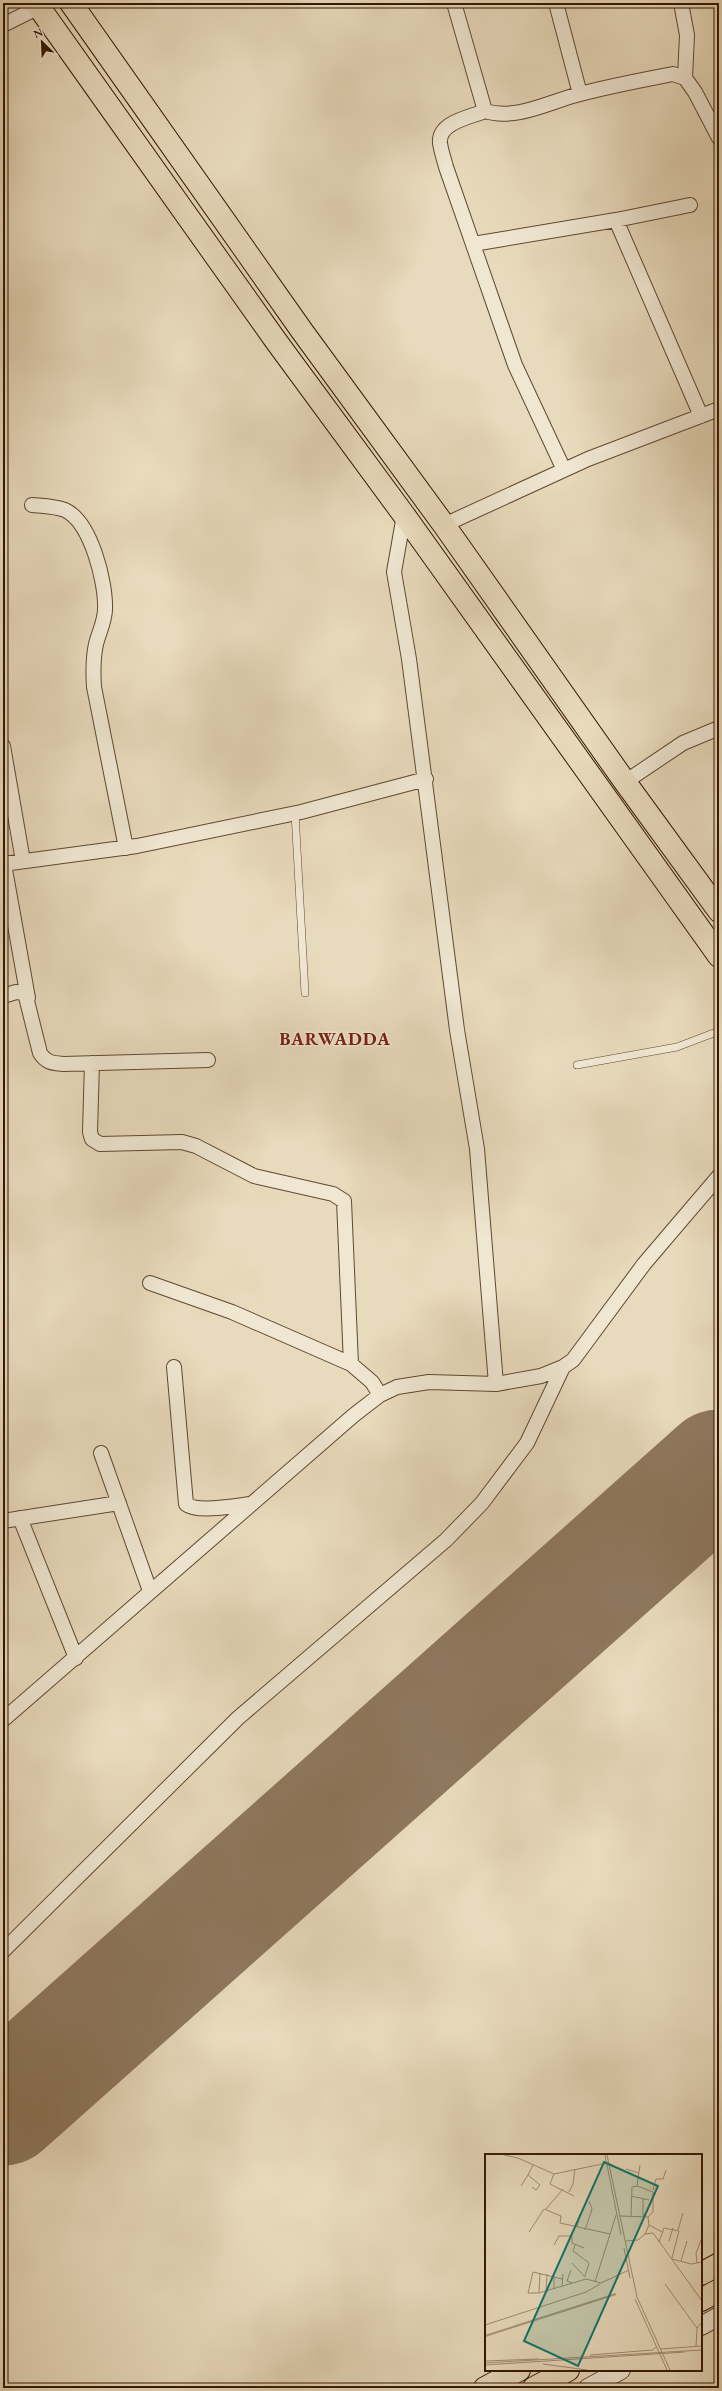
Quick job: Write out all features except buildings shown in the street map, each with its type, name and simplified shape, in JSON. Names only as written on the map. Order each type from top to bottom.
[{"type":"main road","points":[[71,3],[302,331],[444,525],[625,782],[719,911]]},
{"type":"main road","points":[[37,5],[276,341],[404,515],[719,956]]},
{"type":"main road","points":[[702,2273],[719,2264]]},
{"type":"main road","points":[[702,2299],[719,2290]]},
{"type":"main road","points":[[485,2388],[517,2371]]},
{"type":"main road","points":[[534,2388],[566,2371]]},
{"type":"street","points":[[454,3],[485,111]]},
{"type":"street","points":[[556,3],[580,94]]},
{"type":"street","points":[[681,3],[687,35],[685,78]]},
{"type":"street","points":[[3,25],[37,5]]},
{"type":"street","points":[[564,470],[515,365],[446,167],[440,141],[444,129],[450,125],[485,111],[494,114],[523,112],[580,94],[673,74],[685,78],[695,92],[719,138]]},
{"type":"street","points":[[473,244],[616,220],[690,205]]},
{"type":"street","points":[[616,220],[701,416]]},
{"type":"street","points":[[444,525],[588,459],[719,409]]},
{"type":"street","points":[[32,504],[52,506],[66,511],[78,520],[95,553],[101,574],[106,609],[93,665],[94,687],[126,848]]},
{"type":"street","points":[[404,515],[394,572],[409,659],[426,779],[457,1030],[477,1149],[496,1384]]},
{"type":"street","points":[[625,782],[683,743],[719,728]]},
{"type":"street","points":[[3,746],[23,860]]},
{"type":"street","points":[[208,1060],[63,1064],[44,1060],[40,1053],[28,998],[4,864],[23,860],[126,848],[295,813],[426,779]]},
{"type":"street","points":[[3,996],[16,992],[25,993],[28,998]]},
{"type":"street","points":[[92,1063],[90,1132],[92,1139],[100,1144],[182,1142],[196,1146],[254,1176],[333,1194],[344,1201],[351,1364]]},
{"type":"street","points":[[3,1720],[76,1658],[250,1504],[380,1394],[397,1387],[429,1382],[496,1384],[541,1376],[563,1367],[573,1360],[644,1264],[719,1176]]},
{"type":"street","points":[[150,1283],[232,1312],[351,1364],[367,1377],[380,1394]]},
{"type":"street","points":[[174,1367],[186,1504],[190,1507],[201,1508],[250,1504]]},
{"type":"street","points":[[3,1951],[238,1718],[446,1540],[482,1503],[527,1443],[563,1367]]},
{"type":"street","points":[[101,1453],[150,1591]]},
{"type":"street","points":[[3,1521],[119,1504]]},
{"type":"street","points":[[20,1518],[76,1658]]},
{"type":"street","points":[[702,2325],[719,2316]]},
{"type":"street","points":[[588,2388],[619,2371]]},
{"type":"lane","points":[[295,813],[305,993]]},
{"type":"lane","points":[[577,1065],[677,1047],[719,1031]]},
{"type":"runway","points":[[3,2106],[719,1469]]},
{"type":"district","name":"BARWADDA","points":[[335,1038]]}]
